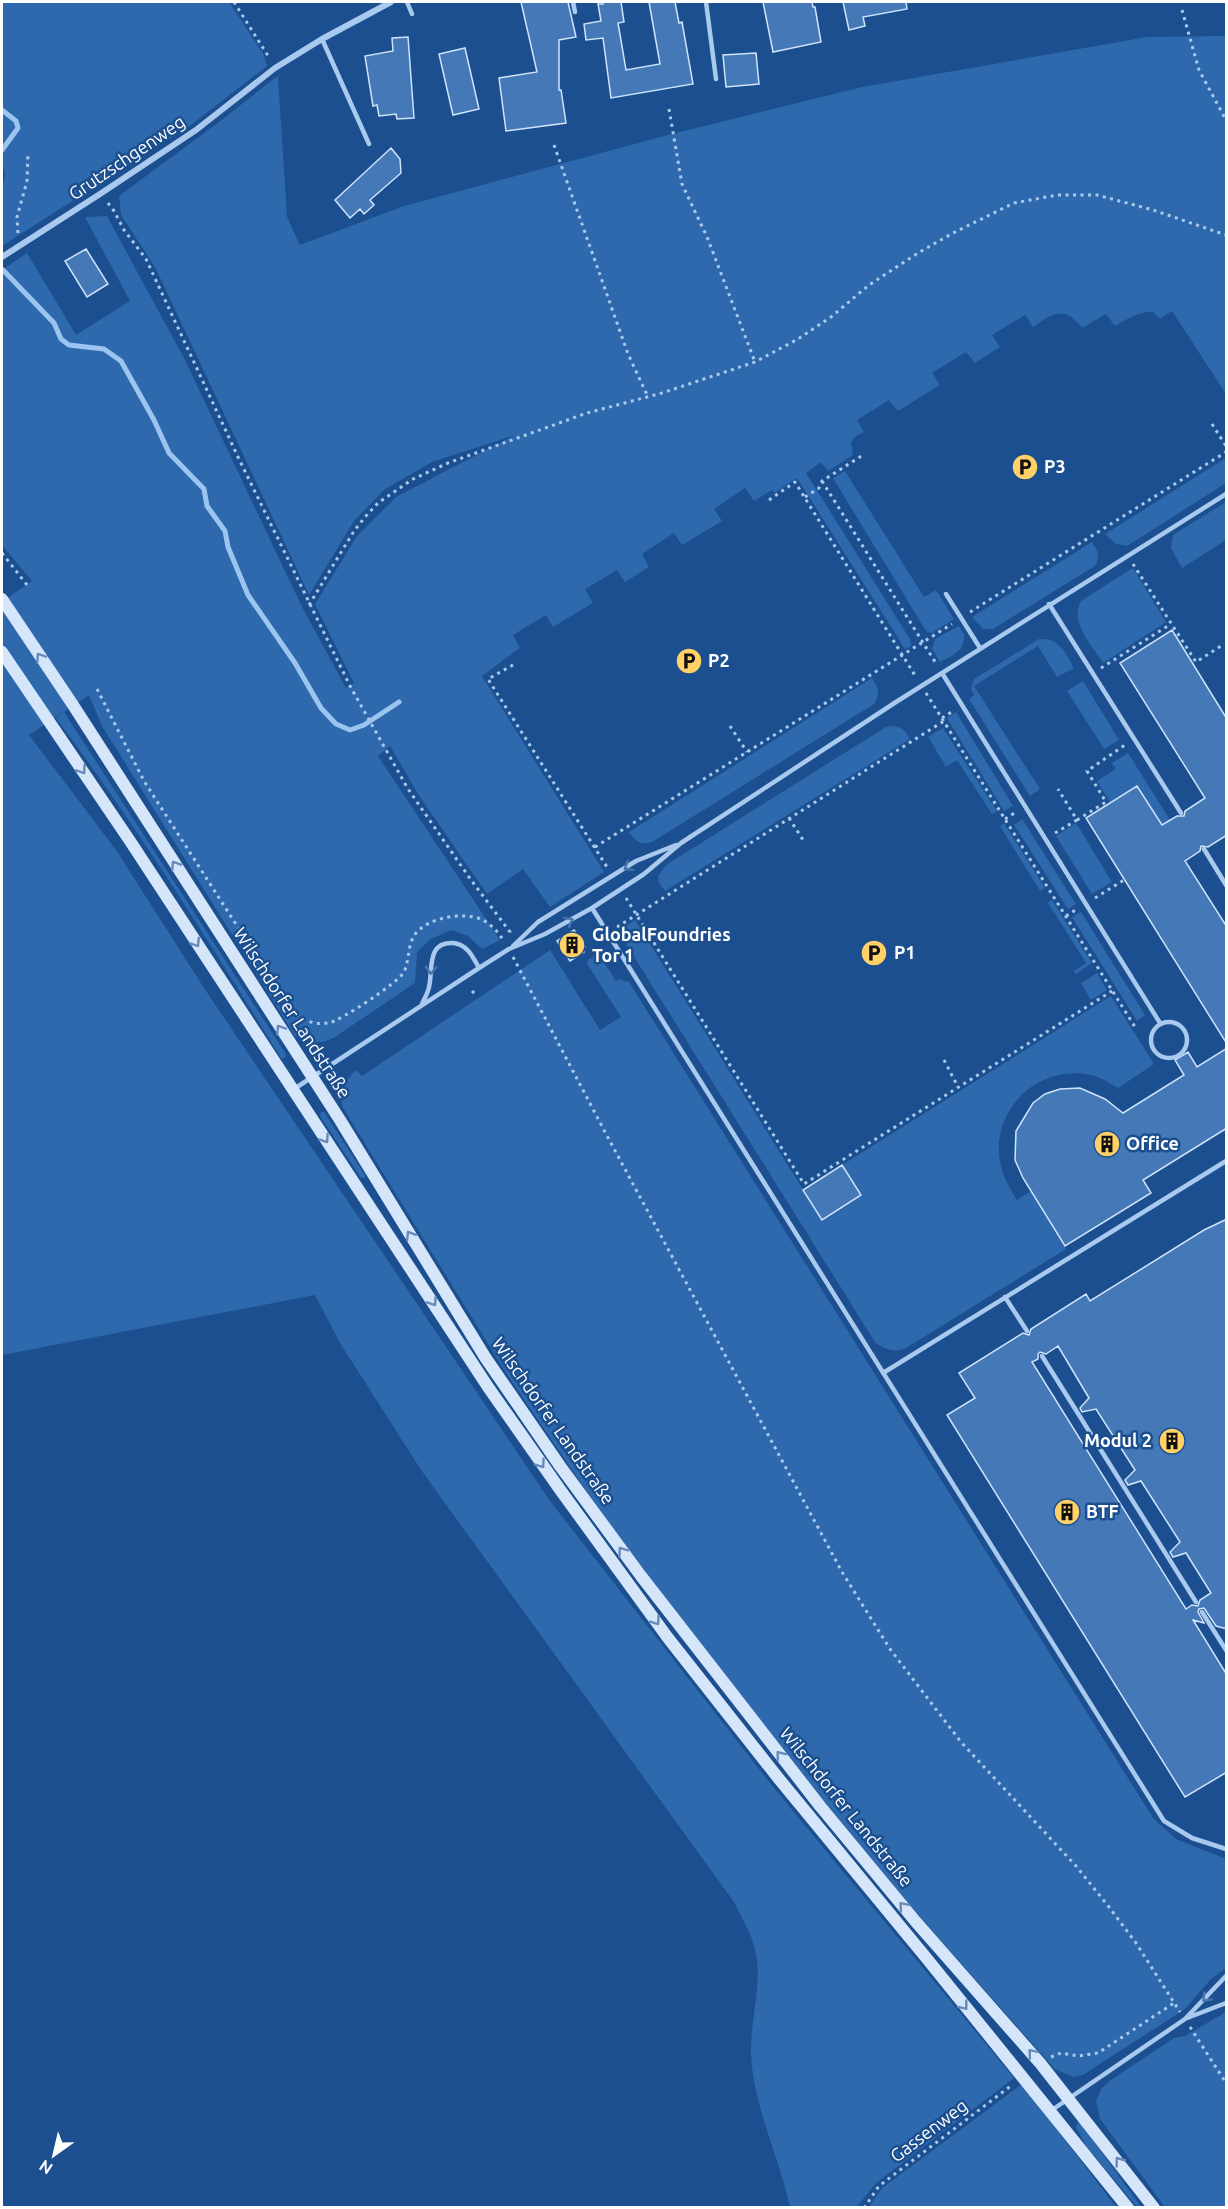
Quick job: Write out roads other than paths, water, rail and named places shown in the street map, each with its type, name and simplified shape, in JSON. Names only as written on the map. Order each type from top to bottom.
[{"type":"main road","name":"Wilschdorfer Landstraße","points":[[2,599],[340,1120],[484,1357],[641,1576],[827,1815],[916,1922],[995,2009],[1069,2098],[1154,2208]]},
{"type":"main road","name":"Wilschdorfer Landstraße","points":[[2,652],[130,841],[488,1387],[561,1491],[668,1638],[779,1779],[1128,2208]]},
{"type":"street","name":"Grutzschgenweg","points":[[2,257],[196,130],[275,68],[322,39],[391,2]]},
{"type":"lane","points":[[407,2],[412,14]]},
{"type":"lane","points":[[573,2],[575,12]]},
{"type":"lane","points":[[706,2],[716,79]]},
{"type":"lane","points":[[322,39],[369,144]]},
{"type":"lane","points":[[292,1091],[509,949],[545,934],[592,908],[644,874],[681,843],[980,648],[1227,494]]},
{"type":"lane","points":[[946,594],[980,648]]},
{"type":"lane","points":[[1049,604],[1181,813]]},
{"type":"lane","points":[[942,673],[1160,1023]]},
{"type":"lane","points":[[509,949],[538,922],[636,861],[681,843]]},
{"type":"lane","points":[[1204,849],[1227,885]]},
{"type":"lane","points":[[592,908],[1164,1821],[1192,1838],[1227,1849]]},
{"type":"lane","points":[[421,1005],[429,988],[429,965],[433,955],[442,945],[452,943],[464,946],[479,968]]},
{"type":"lane","points":[[1172,1021],[1183,1027],[1188,1038],[1187,1045],[1180,1055],[1162,1057],[1153,1049],[1150,1038],[1160,1023],[1172,1021]]},
{"type":"lane","points":[[883,1373],[1227,1161]]},
{"type":"lane","points":[[1005,1297],[1027,1331]]},
{"type":"lane","points":[[1042,1356],[1196,1602]]},
{"type":"lane","points":[[1203,1612],[1227,1650]]},
{"type":"lane","points":[[1050,2112],[1185,2019],[1227,1976]]},
{"type":"lane","points":[[1185,2019],[1227,2003]]},
{"type":"waterway","points":[[2,110],[16,121],[18,128],[2,150]]},
{"type":"waterway","points":[[3,270],[54,323],[61,339],[69,345],[104,349],[121,361],[154,420],[169,453],[204,489],[207,506],[225,531],[228,547],[248,595],[295,663],[321,708],[336,724],[350,730],[364,725],[399,702]]},
{"type":"place","name":"P3","points":[[1025,467]]},
{"type":"place","name":"P2","points":[[689,661]]},
{"type":"place","name":"GlobalFoundries Tor 1","points":[[572,945]]},
{"type":"place","name":"P1","points":[[874,953]]},
{"type":"place","name":"Office","points":[[1107,1144]]},
{"type":"place","name":"Modul 2","points":[[1172,1441]]},
{"type":"place","name":"BTF","points":[[1067,1512]]}]
